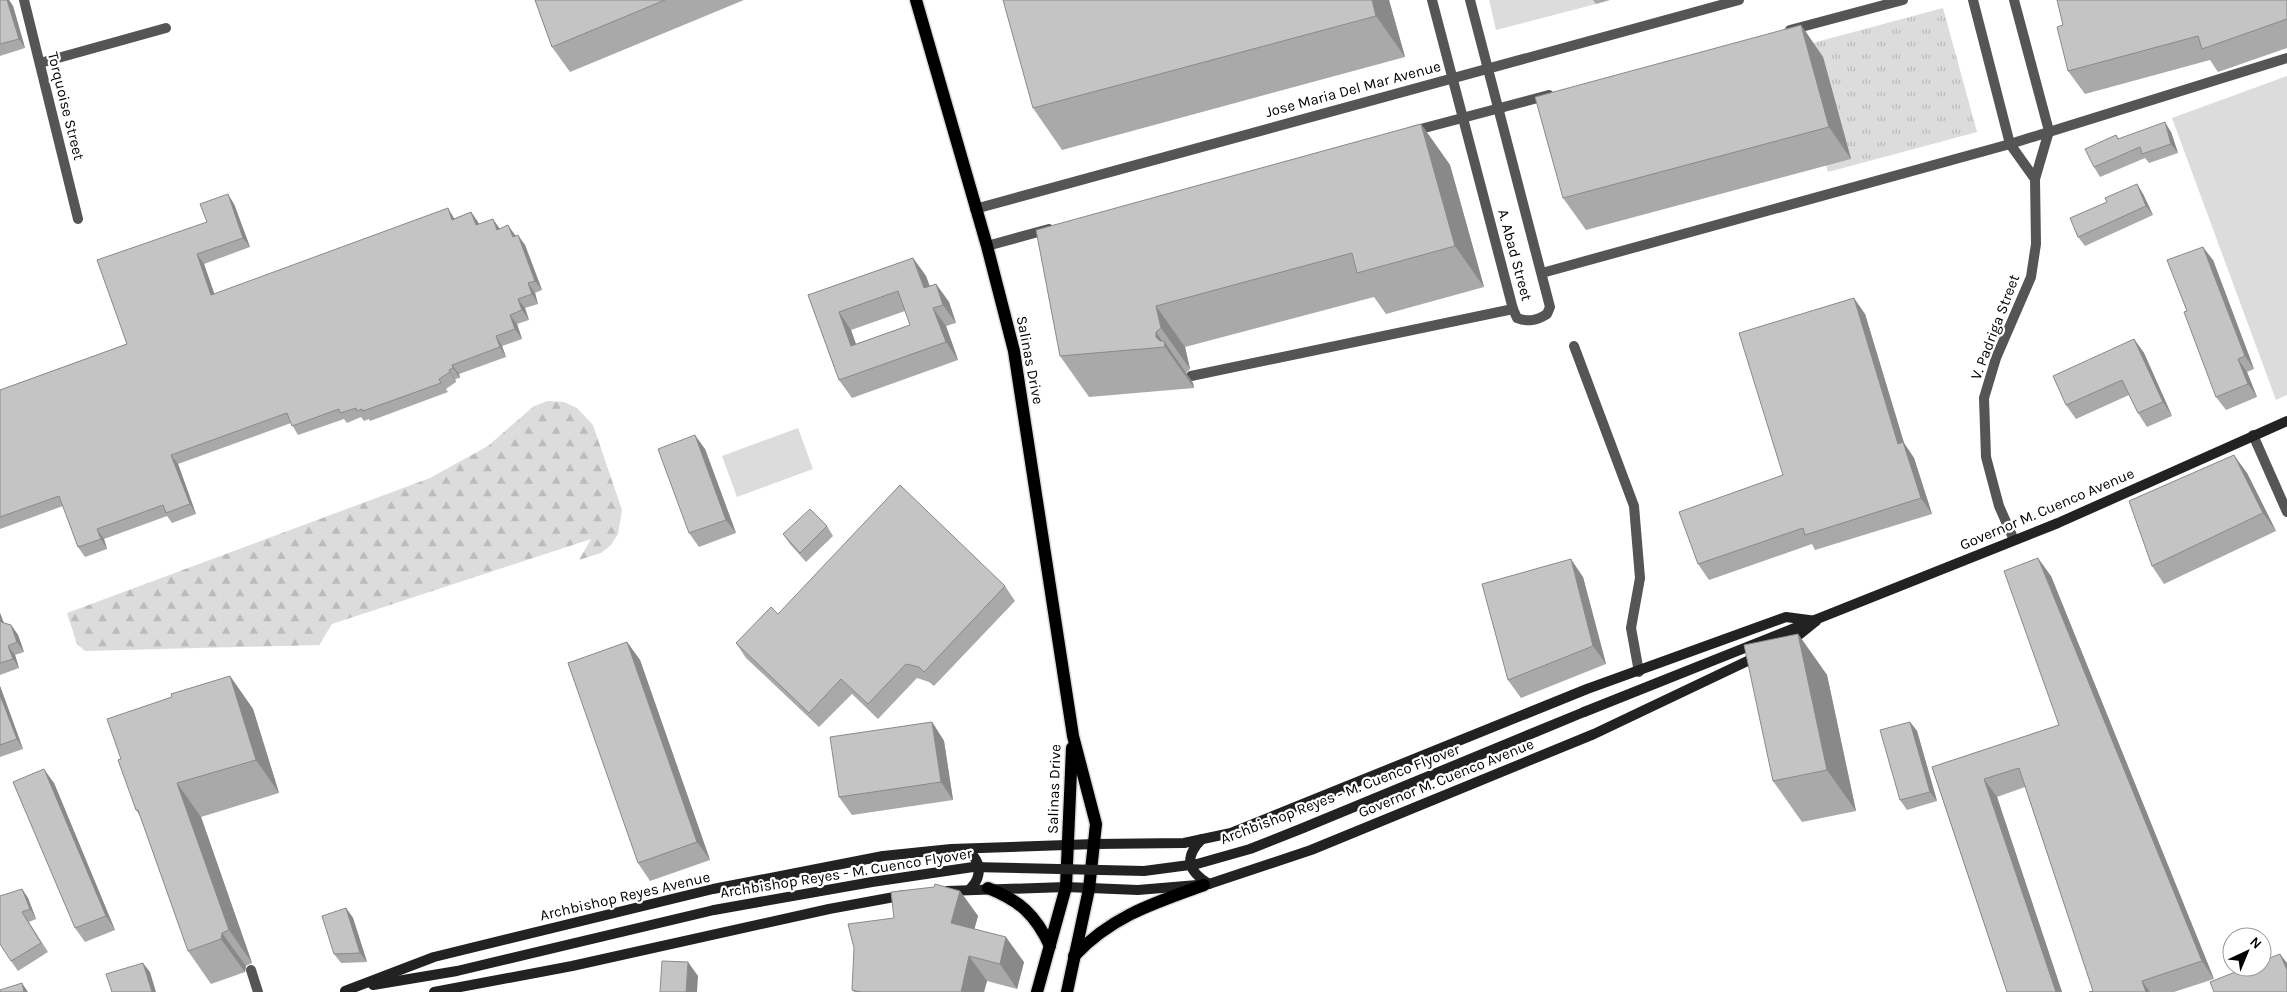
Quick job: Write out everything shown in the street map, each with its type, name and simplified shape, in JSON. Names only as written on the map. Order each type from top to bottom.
[{"type":"main road","name":"Salinas Drive","points":[[916,0],[987,246],[1014,351],[1073,736],[1096,824],[1089,889],[1067,992]]},
{"type":"main road","name":"Governor M. Cuenco Avenue","points":[[1584,712],[1816,621],[2014,540],[2287,421]]},
{"type":"main road","name":"Governor M. Cuenco Avenue","points":[[1068,844],[1184,843],[1231,832],[1276,816],[1587,689],[1639,672],[1786,617],[1816,621]]},
{"type":"main road","name":"Governor M. Cuenco Avenue","points":[[1066,887],[1138,890],[1206,884],[1311,850],[1576,741],[1795,640],[1816,621]]},
{"type":"main road","name":"Archbishop Reyes - M. Cuenco Flyover","points":[[714,910],[872,882],[973,867],[1144,871],[1197,864],[1250,849],[1584,712]]},
{"type":"main road","name":"Salinas Drive","points":[[1037,992],[1066,887],[1073,736]]},
{"type":"main road","points":[[1074,956],[1092,938],[1124,916],[1148,905],[1206,884],[1194,873],[1190,863],[1193,850],[1202,839]]},
{"type":"main road","name":"Archbishop Reyes Avenue","points":[[346,992],[434,957],[714,889],[883,856],[962,849],[1068,844]]},
{"type":"main road","points":[[962,849],[972,854],[978,863],[977,880],[970,889]]},
{"type":"main road","points":[[939,892],[988,888],[1066,887]]},
{"type":"main road","points":[[988,888],[1023,906],[1038,924],[1050,946]]},
{"type":"main road","points":[[434,992],[572,966],[829,909],[916,894]]},
{"type":"main road","name":"Archbishop Reyes Avenue","points":[[346,992],[457,971],[714,910]]},
{"type":"street","name":"Torquoise Street","points":[[24,0],[78,220]]},
{"type":"street","name":"A. Abad Street","points":[[1432,0],[1517,318],[1524,321],[1540,318],[1546,314],[1550,307],[1470,0]]},
{"type":"street","name":"Jose Maria Del Mar Avenue","points":[[976,209],[1739,0]]},
{"type":"street","points":[[1776,34],[1903,0]]},
{"type":"street","points":[[1973,0],[2010,144],[2034,179]]},
{"type":"street","points":[[2014,0],[2049,132]]},
{"type":"street","points":[[40,64],[166,28]]},
{"type":"street","points":[[1542,274],[2010,144],[2287,58]]},
{"type":"street","points":[[1403,134],[1557,93]]},
{"type":"street","name":"V. Padriga Street","points":[[2014,540],[1999,506],[1986,457],[1984,398],[1996,358],[2032,277],[2036,244],[2034,179],[2049,132]]},
{"type":"street","points":[[987,246],[1061,225]]},
{"type":"street","points":[[1191,376],[1514,309]]},
{"type":"street","points":[[1574,346],[1634,506],[1640,578],[1631,628],[1639,672]]},
{"type":"street","points":[[2253,435],[2287,512]]},
{"type":"street","points":[[251,970],[258,992]]},
{"type":"green space","points":[[1489,0],[1595,0],[1596,4],[1496,30]]},
{"type":"green space","points":[[1943,8],[1977,132],[1828,172],[1794,48]]},
{"type":"green space","points":[[2287,76],[2287,395],[2276,400],[2172,118]]},
{"type":"green space","points":[[548,401],[564,402],[577,408],[593,425],[622,510],[618,534],[611,545],[601,553],[579,560],[591,539],[332,624],[319,645],[85,651],[77,644],[67,613],[430,478],[488,446],[534,406]]},
{"type":"green space","points":[[798,428],[813,469],[737,497],[722,456]]},
{"type":"building","points":[[0,0],[7,0],[19,39],[0,44]]},
{"type":"building","points":[[535,0],[665,0],[552,47]]},
{"type":"building","points":[[1003,0],[1372,0],[1376,16],[1033,108]]},
{"type":"building","points":[[2057,0],[2287,0],[2287,19],[2202,49],[2198,36],[2068,71],[2057,27],[2063,25]]},
{"type":"building","points":[[1801,25],[1829,127],[1563,198],[1535,97]]},
{"type":"building","points":[[2165,122],[2171,144],[2142,154],[2140,147],[2094,167],[2085,149],[2116,135],[2118,139]]},
{"type":"building","points":[[1421,124],[1455,246],[1357,273],[1352,253],[1156,306],[1161,328],[1156,332],[1156,337],[1160,341],[1164,341],[1165,347],[1060,356],[1036,230]]},
{"type":"building","points":[[2137,184],[2146,206],[2078,237],[2070,218],[2107,202],[2105,198]]},
{"type":"building","points":[[228,194],[243,238],[197,254],[211,295],[448,208],[452,220],[471,212],[476,225],[493,219],[497,230],[508,225],[513,237],[518,235],[535,281],[528,283],[532,294],[518,299],[522,310],[510,315],[515,329],[496,336],[500,347],[452,365],[453,368],[449,370],[450,372],[439,379],[441,383],[363,411],[362,409],[357,411],[356,408],[340,413],[339,409],[292,426],[287,413],[171,455],[190,504],[166,513],[163,505],[97,529],[101,539],[78,547],[59,496],[0,517],[0,390],[127,344],[97,260],[207,222],[200,204]]},
{"type":"building","points":[[2203,247],[2245,356],[2238,359],[2248,384],[2216,397],[2184,312],[2187,311],[2167,260]]},
{"type":"building","points":[[913,258],[924,288],[936,284],[943,305],[933,308],[946,342],[839,380],[808,295]],"holes":[[[898,291],[910,325],[851,346],[839,312]]]},
{"type":"building","points":[[1854,298],[1898,444],[1903,442],[1921,498],[1805,535],[1803,528],[1698,564],[1679,512],[1783,475],[1739,333]]},
{"type":"building","points":[[2134,339],[2163,402],[2138,413],[2122,380],[2066,405],[2053,376]]},
{"type":"building","points":[[695,435],[726,520],[689,533],[658,449]]},
{"type":"building","points":[[2234,455],[2263,513],[2152,566],[2129,501]]},
{"type":"building","points":[[900,485],[1005,586],[924,672],[919,667],[906,664],[868,704],[841,679],[809,713],[736,643],[771,607],[778,614]]},
{"type":"building","points":[[810,509],[827,526],[800,553],[783,534]]},
{"type":"building","points":[[2038,558],[2202,961],[2142,981],[2146,992],[2089,992],[2093,991],[2019,768],[1984,779],[2056,992],[2007,992],[1932,767],[2059,725],[2004,571]]},
{"type":"building","points":[[1571,559],[1593,646],[1508,680],[1482,584]]},
{"type":"building","points":[[0,620],[11,625],[17,642],[8,646],[13,659],[0,663]]},
{"type":"building","points":[[1798,634],[1827,770],[1773,781],[1744,645]]},
{"type":"building","points":[[627,642],[697,842],[638,863],[568,663]]},
{"type":"building","points":[[230,676],[256,760],[177,783],[229,930],[222,933],[221,939],[188,951],[138,810],[136,810],[118,760],[121,759],[107,719],[172,697],[171,694]]},
{"type":"building","points":[[0,695],[17,739],[0,745]]},
{"type":"building","points":[[932,722],[941,782],[839,797],[830,737]]},
{"type":"building","points":[[1910,722],[1930,792],[1900,800],[1880,730]]},
{"type":"building","points":[[44,769],[106,916],[75,928],[13,782]]},
{"type":"building","points":[[935,884],[960,891],[951,923],[1006,937],[1000,964],[969,956],[961,992],[861,992],[852,990],[854,948],[848,924],[894,918],[891,892],[934,887]]},
{"type":"building","points":[[22,889],[30,909],[22,912],[41,943],[11,961],[0,944],[0,896]]},
{"type":"building","points":[[346,908],[360,953],[334,954],[322,916]]},
{"type":"building","points":[[2280,954],[2287,970],[2287,992],[2214,992],[2210,982],[2223,977],[2272,977],[2272,957]]},
{"type":"building","points":[[662,961],[688,962],[686,992],[660,992]]},
{"type":"building","points":[[143,963],[152,992],[112,992],[106,974]]},
{"type":"building","points":[[22,983],[24,992],[0,992],[0,990]]}]
